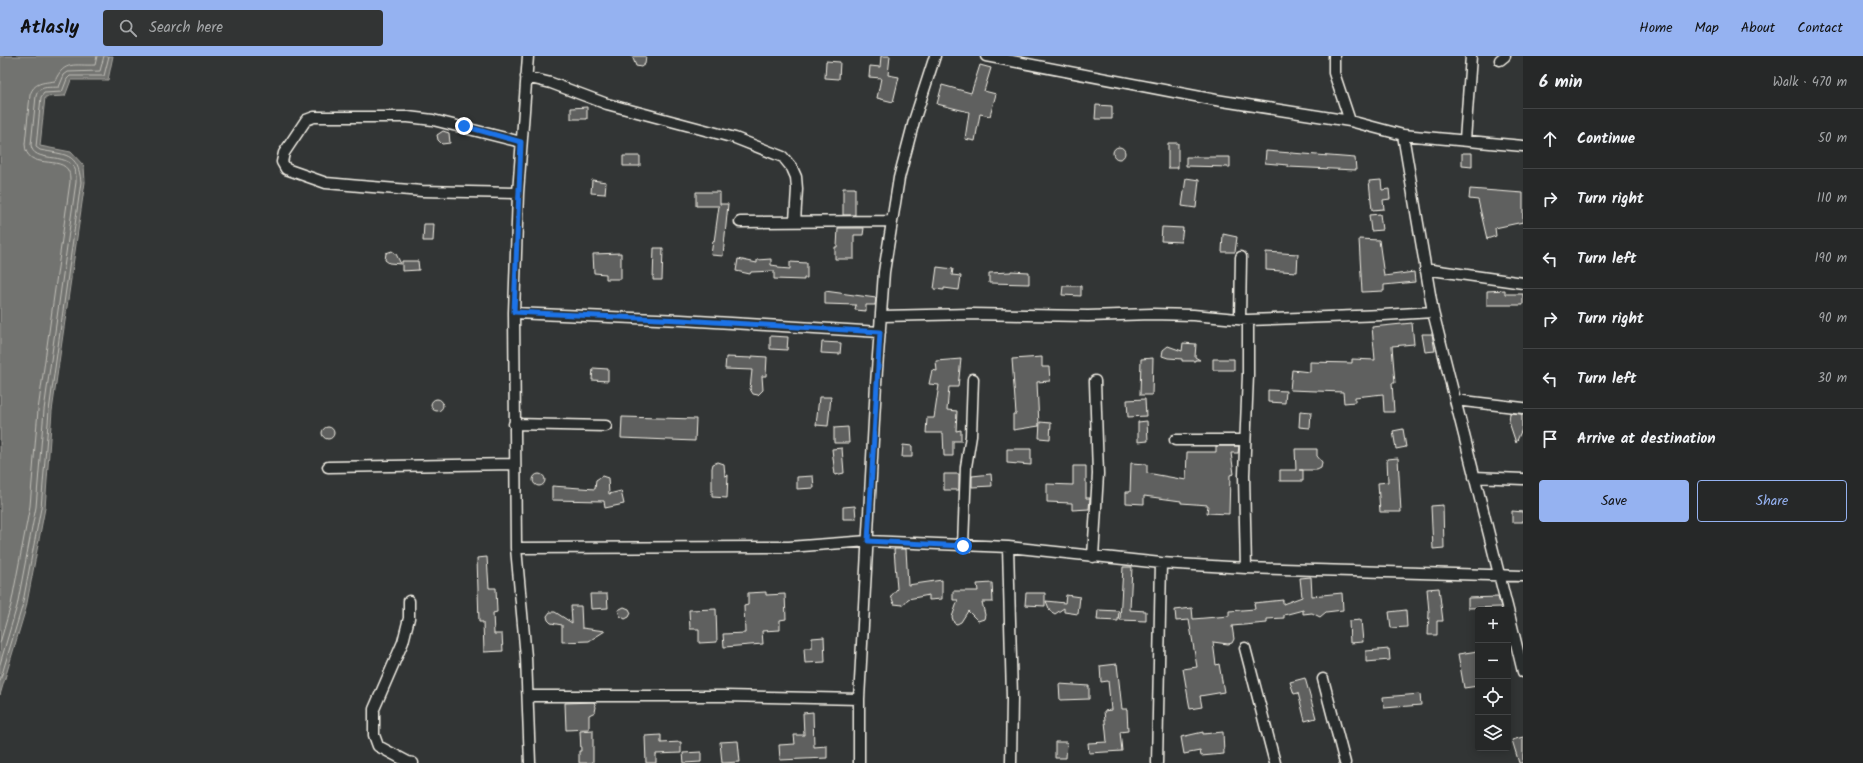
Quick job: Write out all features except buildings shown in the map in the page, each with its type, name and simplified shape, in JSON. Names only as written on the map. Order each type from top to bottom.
[{"type":"street","points":[[528,56],[518,193],[514,312],[514,464],[516,548],[528,696],[530,763]]},
{"type":"street","points":[[859,763],[859,699],[884,272],[899,178],[914,121],[935,56]]},
{"type":"street","points":[[986,56],[1216,100],[1350,121],[1404,135],[1523,146]]},
{"type":"street","points":[[1334,56],[1334,73],[1350,121]]},
{"type":"street","points":[[1465,140],[1471,56]]},
{"type":"street","points":[[526,77],[551,83],[607,104],[729,136],[783,157],[792,168],[796,177],[797,189],[795,221]]},
{"type":"street","points":[[518,193],[422,191],[326,183],[286,169],[282,162],[284,154],[306,120],[314,117],[400,117],[433,120],[521,142]]},
{"type":"street","points":[[1404,135],[1433,312],[1507,607]]},
{"type":"street","points":[[740,222],[891,221]]},
{"type":"street","points":[[1241,257],[1248,375],[1244,440],[1246,568]]},
{"type":"street","points":[[1425,269],[1523,283]]},
{"type":"street","points":[[514,312],[880,332]]},
{"type":"street","points":[[882,316],[971,314],[1088,316],[1159,314],[1244,319],[1433,312]]},
{"type":"street","points":[[963,546],[966,466],[971,436],[973,379]]},
{"type":"street","points":[[1093,557],[1098,474],[1095,381]]},
{"type":"street","points":[[1455,400],[1523,408]]},
{"type":"street","points":[[514,424],[606,426]]},
{"type":"street","points":[[1175,440],[1244,440]]},
{"type":"street","points":[[328,467],[514,464]]},
{"type":"street","points":[[1474,477],[1523,479]]},
{"type":"street","points":[[516,548],[789,547],[868,541],[1008,547],[1093,557],[1246,568],[1523,576]]},
{"type":"street","points":[[1008,547],[1012,697],[1011,763]]},
{"type":"street","points":[[1157,763],[1161,563]]},
{"type":"street","points":[[409,601],[409,618],[403,642],[374,709],[374,735],[378,746],[408,762],[413,763]]},
{"type":"street","points":[[1511,622],[1523,672]]},
{"type":"street","points":[[1245,648],[1275,763]]},
{"type":"street","points":[[1323,679],[1345,763]]},
{"type":"street","points":[[528,696],[716,696],[859,699]]},
{"type":"water","points":[[0,56],[113,56],[108,80],[71,80],[65,96],[45,97],[40,146],[71,152],[84,166],[85,182],[52,411],[45,508],[26,608],[0,695]]},
{"type":"route","points":[[464,126],[521,142],[514,312],[880,332],[868,541],[963,546]]}]
